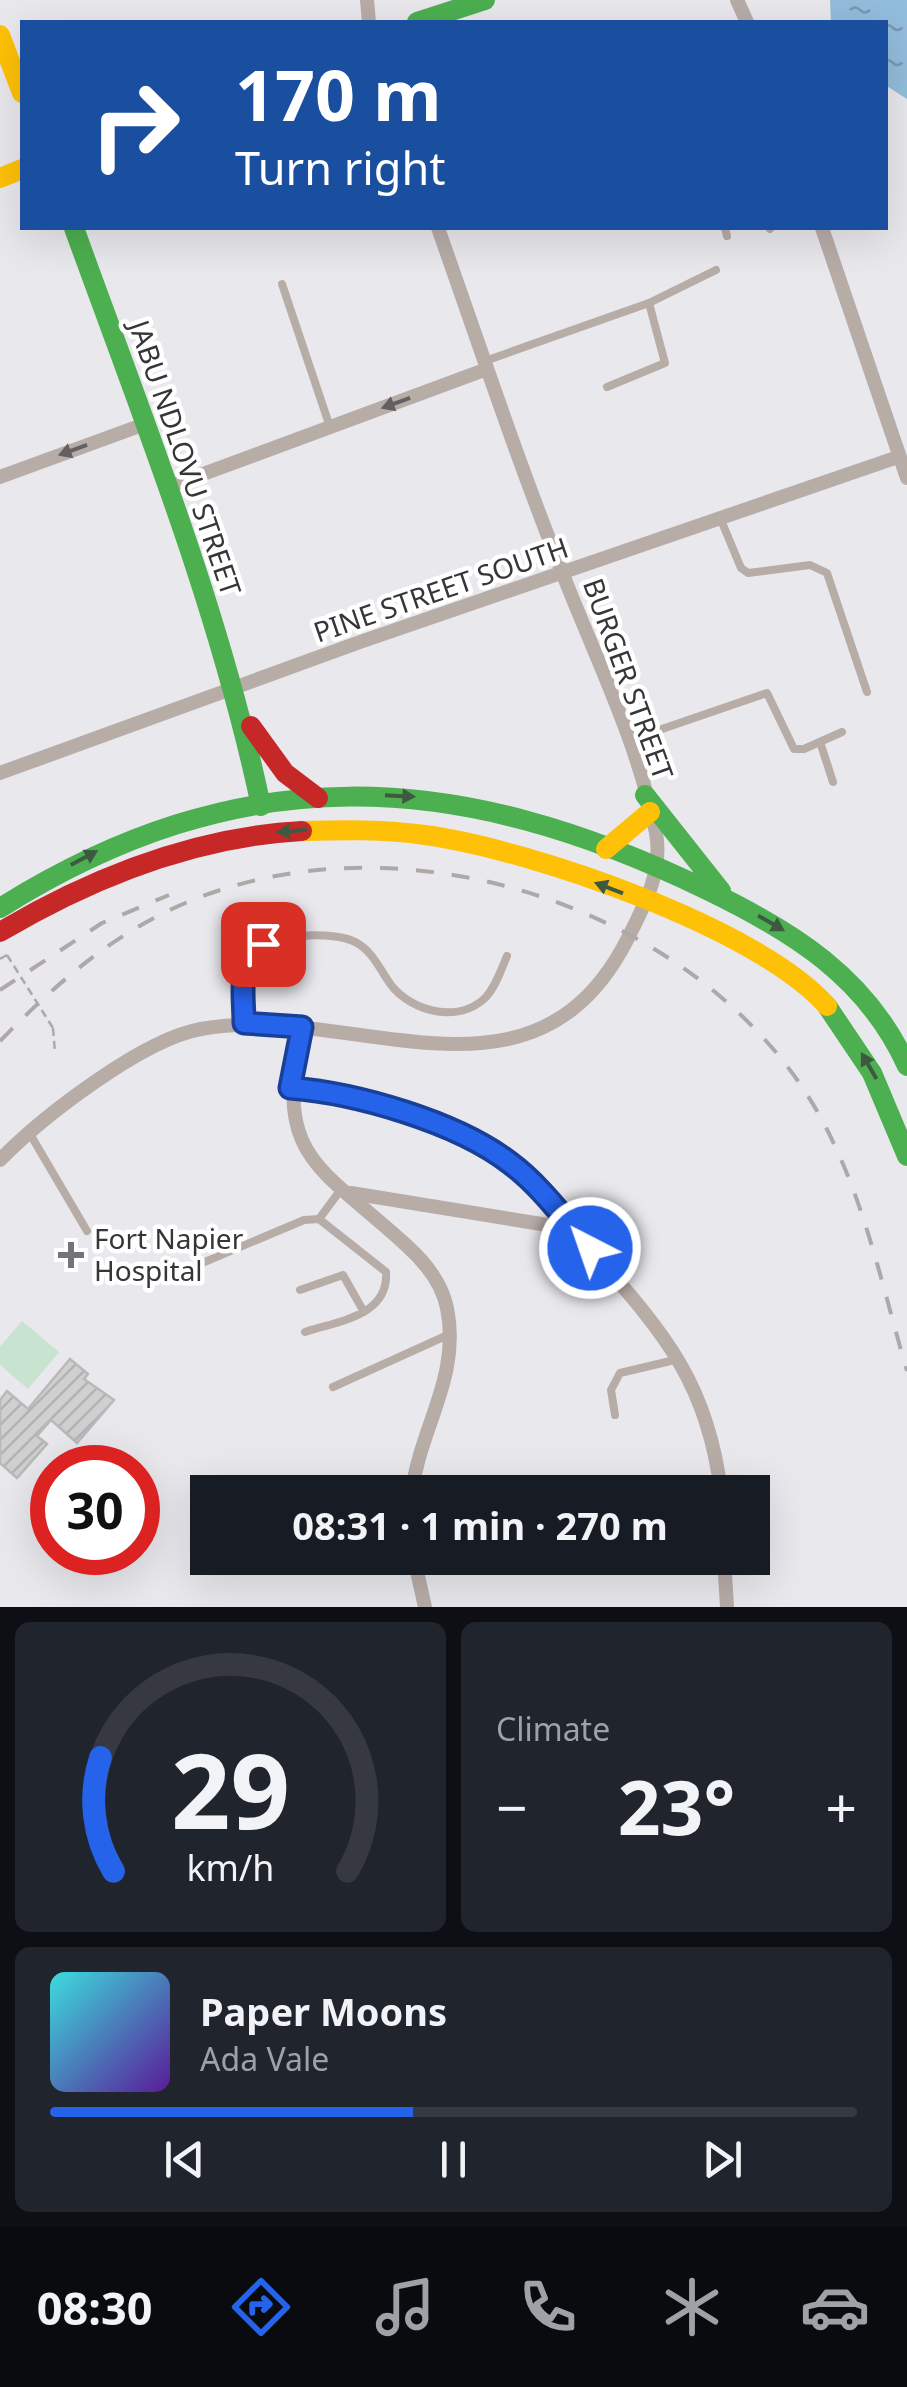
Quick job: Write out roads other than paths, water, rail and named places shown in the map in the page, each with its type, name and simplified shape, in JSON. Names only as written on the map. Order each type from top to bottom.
[{"type":"main road","points":[[423,20],[484,0]]},
{"type":"main road","points":[[0,35],[20,88]]},
{"type":"main road","name":"JABU NDLOVU STREET","points":[[75,230],[168,487],[237,698],[261,806]]},
{"type":"main road","name":"JABU NDLOVU STREET","points":[[237,698],[278,766],[318,798]]},
{"type":"main road","points":[[0,908],[102,848],[158,828],[318,798],[427,798],[534,824],[606,849],[733,903],[803,942],[855,982],[888,1027],[907,1066]]},
{"type":"main road","points":[[606,849],[648,804],[733,903]]},
{"type":"main road","points":[[0,932],[52,901],[155,859],[222,841],[316,829],[406,832],[486,846],[646,902],[744,942],[803,981],[868,1063],[907,1156]]},
{"type":"street","name":"BURGER STREET","points":[[439,230],[563,575],[630,740],[656,834],[657,869]]},
{"type":"street","points":[[823,230],[907,478]]},
{"type":"street","points":[[168,487],[486,365]]},
{"type":"street","points":[[0,477],[145,424]]},
{"type":"street","name":"PINE STREET SOUTH","points":[[0,773],[237,698],[563,575],[898,458]]},
{"type":"street","points":[[0,1160],[30,1134],[169,1037],[244,1023],[435,1046],[489,1044],[520,1035],[560,1016],[594,987],[619,956],[646,902],[657,869]]},
{"type":"street","points":[[302,1027],[290,1088],[300,1144],[313,1164],[433,1275],[447,1306],[448,1379],[417,1475]]},
{"type":"street","points":[[290,1088],[368,1102],[471,1141],[518,1170],[650,1315],[681,1359],[716,1457],[718,1475]]},
{"type":"street","points":[[345,1190],[573,1229]]},
{"type":"street","points":[[418,1575],[425,1607]]},
{"type":"street","points":[[725,1575],[727,1607]]},
{"type":"lane","points":[[486,365],[649,302],[716,270]]},
{"type":"lane","points":[[282,284],[330,427]]},
{"type":"lane","points":[[607,386],[666,363],[649,302]]},
{"type":"lane","points":[[721,520],[741,568],[748,573],[810,566],[827,573],[867,692]]},
{"type":"lane","points":[[630,740],[767,693],[794,749],[842,732]]},
{"type":"lane","points":[[820,742],[832,782]]},
{"type":"lane","points":[[244,1023],[244,966],[250,952],[263,944],[320,933],[345,937],[368,952],[406,999],[435,1012],[459,1012],[478,1003],[488,995],[507,956]]},
{"type":"lane","points":[[30,1134],[87,1231]]},
{"type":"lane","points":[[319,1219],[345,1190]]},
{"type":"lane","points":[[162,1280],[304,1220],[319,1219],[386,1272],[381,1301],[364,1312],[305,1332]]},
{"type":"lane","points":[[300,1290],[343,1275],[364,1312]]},
{"type":"lane","points":[[334,1386],[450,1334]]},
{"type":"lane","points":[[615,1415],[611,1390],[620,1373],[681,1359]]},
{"type":"water","points":[[830,0],[907,0],[907,99],[888,87],[888,20],[831,20]]},
{"type":"railway","points":[[0,1041],[60,984],[125,935],[174,908],[255,880],[341,868],[429,872],[515,889],[598,919],[675,962],[742,1016],[798,1081],[819,1114],[851,1184],[907,1371]]},
{"type":"railway","points":[[0,990],[102,923],[169,895]]},
{"type":"place","name":"Fort Napier Hospital","points":[[71,1255]]}]
